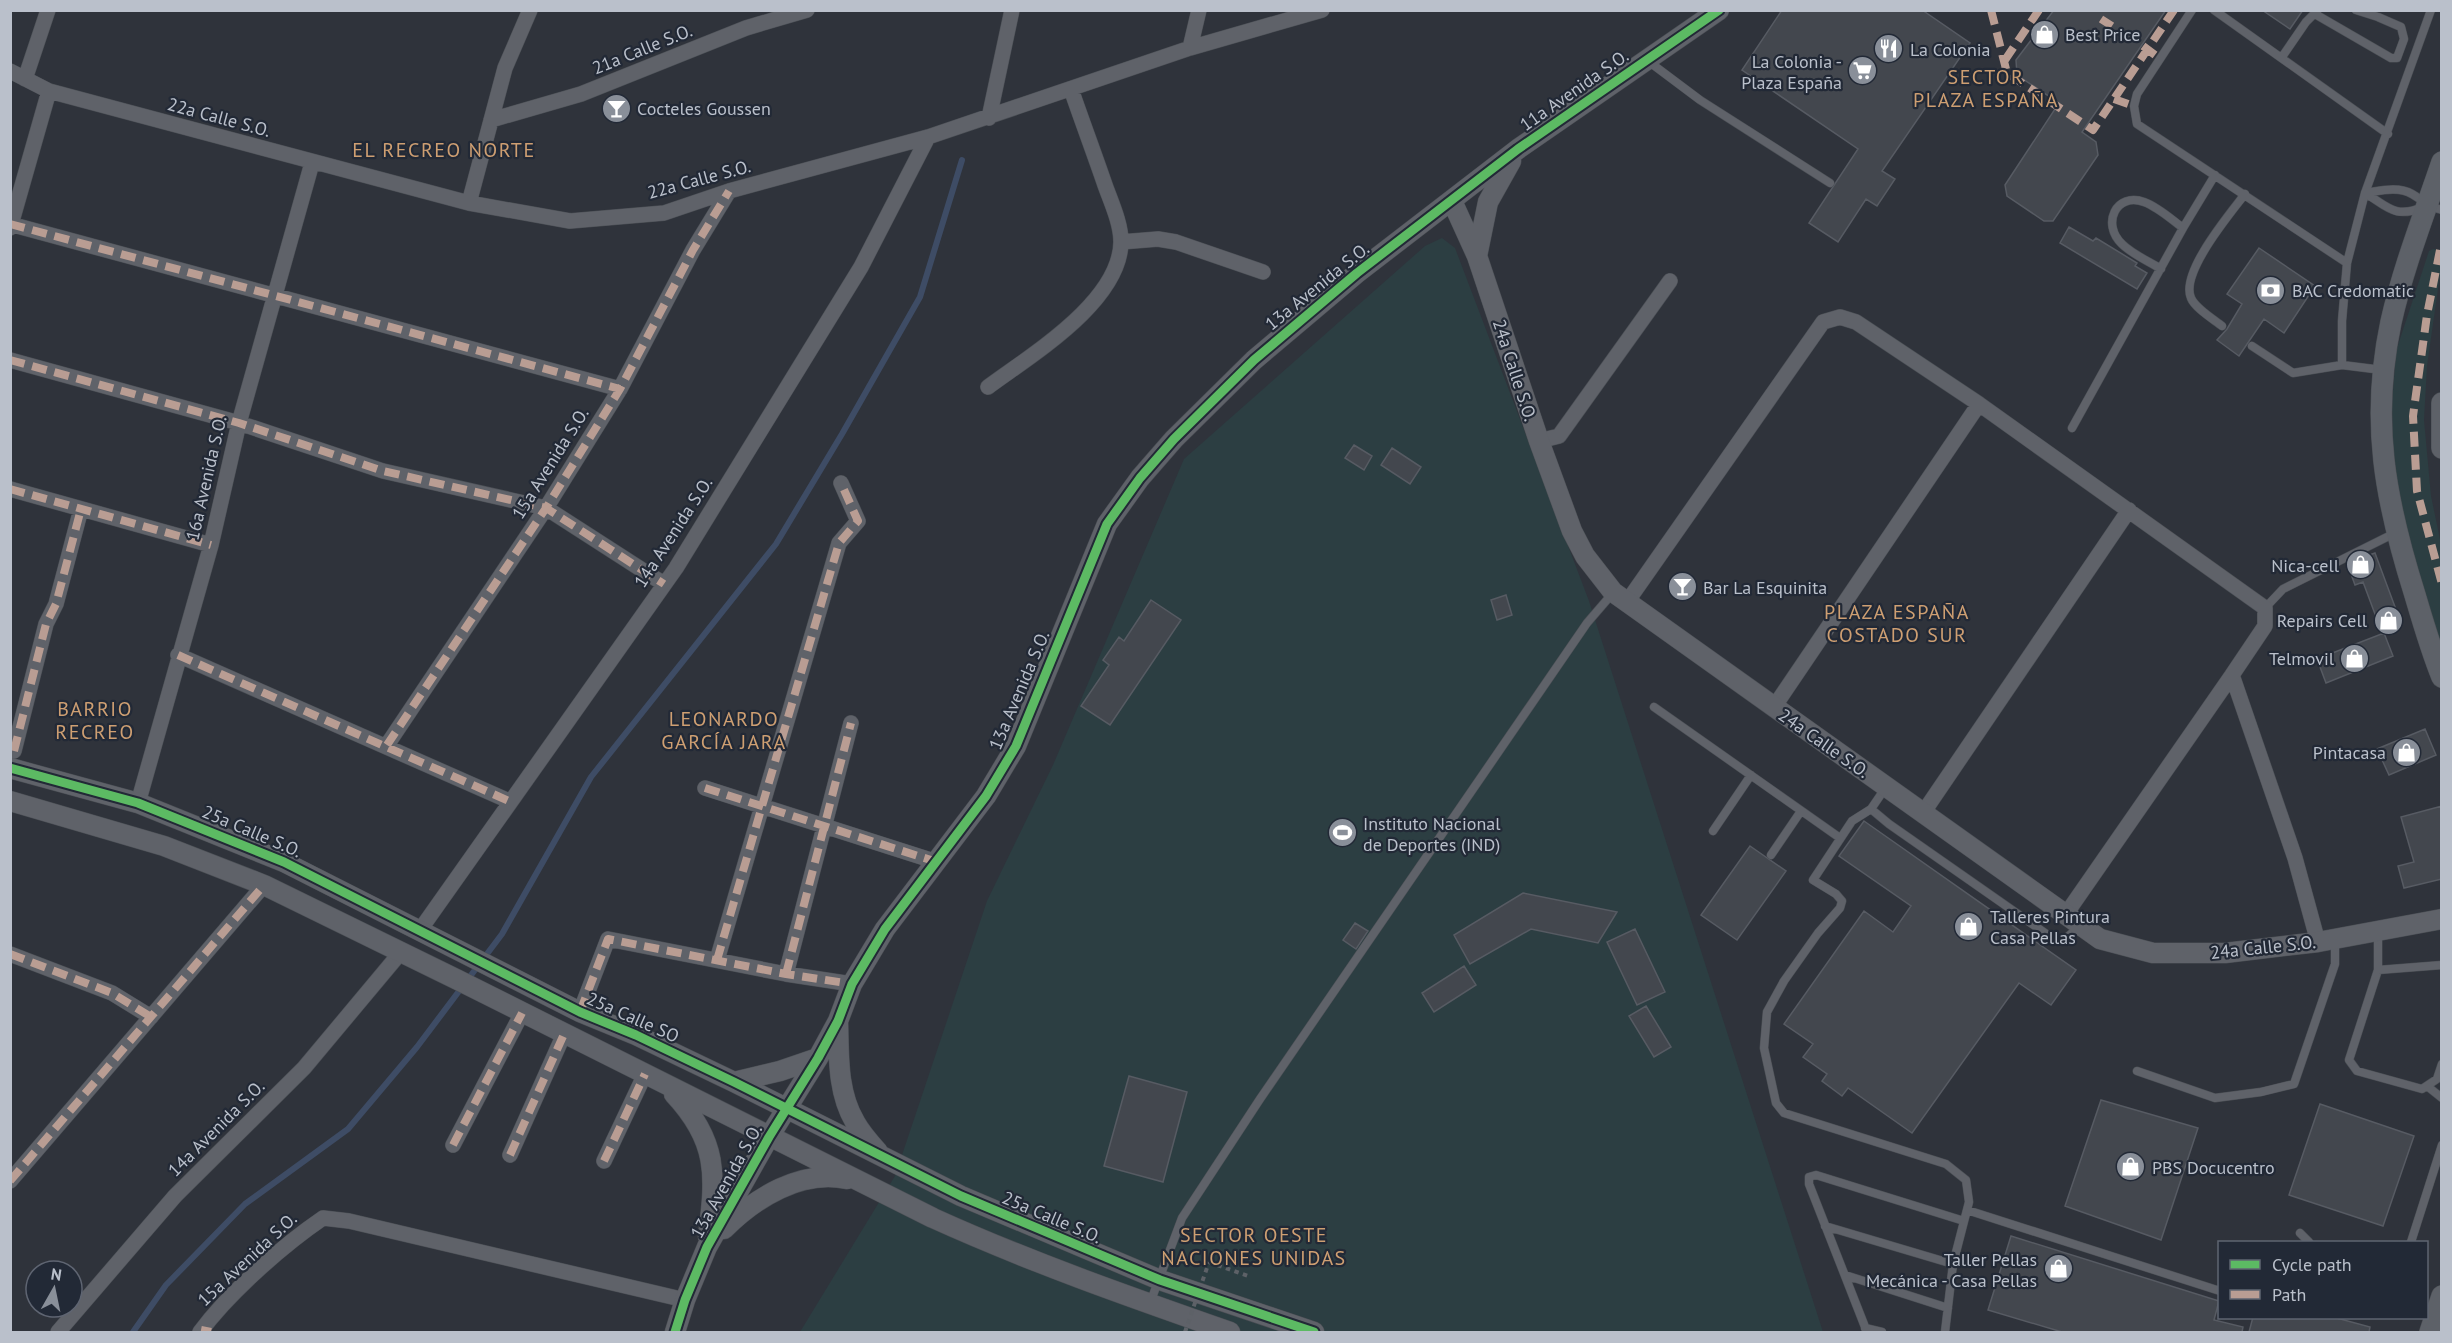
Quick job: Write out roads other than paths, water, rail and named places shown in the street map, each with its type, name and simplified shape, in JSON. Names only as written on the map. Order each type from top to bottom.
[{"type":"main road","points":[[2442,162],[2434,208],[2404,272],[2391,323],[2384,370],[2382,452],[2395,532],[2442,677]]},
{"type":"main road","points":[[2442,403],[2442,448]]},
{"type":"main road","points":[[2430,1332],[2439,1297]]},
{"type":"street","points":[[25,79],[48,10]]},
{"type":"street","points":[[469,203],[505,68],[530,10]]},
{"type":"street","name":"21a Calle S.O.","points":[[491,120],[581,94],[746,28],[807,10]]},
{"type":"street","points":[[989,118],[1012,10]]},
{"type":"street","points":[[1190,48],[1199,10]]},
{"type":"street","name":"22a Calle S.O.","points":[[10,71],[49,92],[312,163],[469,203],[570,221],[664,213],[729,191],[928,137],[1190,48],[1322,10]]},
{"type":"street","name":"11a Avenida S.O.","points":[[1452,201],[1518,149],[1719,10]]},
{"type":"street","points":[[988,387],[1077,319],[1115,269],[1121,242],[1115,215],[1071,89]]},
{"type":"street","points":[[49,92],[11,226],[620,389]]},
{"type":"street","name":"14a Avenida S.O.","points":[[420,930],[664,584],[861,267],[928,137]]},
{"type":"street","points":[[1477,256],[1488,202],[1518,149]]},
{"type":"street","name":"16a Avenida S.O.","points":[[138,803],[178,655],[211,545],[238,423],[312,163]]},
{"type":"street","name":"15a Avenida S.O.","points":[[387,745],[546,508],[620,389],[693,250],[729,191]]},
{"type":"street","name":"24a Calle S.O.","points":[[1452,201],[1477,256],[1539,441],[1572,531],[1585,556],[1620,597],[2100,939],[2153,953],[2225,953],[2326,940],[2442,919]]},
{"type":"street","name":"13a Avenida S.O.","points":[[675,1332],[685,1299],[707,1247],[769,1137],[818,1058],[838,1021],[852,984],[885,928],[986,796],[1016,746],[1107,524],[1140,478],[1174,439],[1287,331],[1357,273],[1452,201]]},
{"type":"street","points":[[1121,242],[1158,239],[1176,242],[1263,272]]},
{"type":"street","points":[[1539,441],[1559,436],[1670,281]]},
{"type":"street","points":[[1620,597],[1823,322],[1840,316],[1856,322],[1979,404],[2129,510],[2265,608],[2265,626],[2073,920]]},
{"type":"street","points":[[10,360],[238,423],[383,471],[546,508],[664,584]]},
{"type":"street","points":[[1774,707],[1979,404]]},
{"type":"street","points":[[717,960],[839,543],[858,521],[841,483]]},
{"type":"street","points":[[10,489],[211,545]]},
{"type":"street","points":[[12,760],[46,624],[56,604],[81,508]]},
{"type":"street","points":[[1923,813],[2129,510]]},
{"type":"street","points":[[178,655],[272,698],[387,745],[509,801]]},
{"type":"street","points":[[2232,675],[2295,858],[2326,940]]},
{"type":"street","points":[[786,974],[851,723]]},
{"type":"street","name":"25a Calle S.O.","points":[[12,760],[138,803],[284,862],[468,954]]},
{"type":"street","points":[[705,788],[937,862]]},
{"type":"street","points":[[10,801],[164,846],[264,885],[769,1137],[998,1248],[1230,1332]]},
{"type":"street","points":[[10,1181],[16,1166],[151,1017],[264,885]]},
{"type":"street","points":[[580,1012],[608,939],[786,974],[852,984]]},
{"type":"street","name":"14a Avenida S.O.","points":[[58,1332],[175,1196],[303,1068],[401,952]]},
{"type":"street","points":[[10,954],[112,993],[151,1017]]},
{"type":"street","name":"25a Calle SO","points":[[468,954],[580,1012],[636,1035],[786,1109]]},
{"type":"street","points":[[453,1145],[522,1013]]},
{"type":"street","points":[[838,1021],[839,1067],[844,1095],[854,1121],[881,1157]]},
{"type":"street","points":[[510,1155],[564,1034]]},
{"type":"street","points":[[734,1082],[780,1071],[818,1058]]},
{"type":"street","points":[[604,1161],[645,1074]]},
{"type":"street","points":[[666,1085],[697,1122],[709,1152],[714,1178],[707,1247]]},
{"type":"street","name":"25a Calle S.O.","points":[[786,1109],[961,1196],[1160,1280],[1314,1332]]},
{"type":"street","points":[[707,1247],[744,1210],[762,1198],[788,1186],[808,1179],[826,1177],[864,1183]]},
{"type":"street","name":"15a Avenida S.O.","points":[[204,1332],[217,1309],[300,1233],[323,1218],[350,1221],[685,1299]]},
{"type":"lane","points":[[2192,10],[2137,94],[2134,106],[2137,124],[2347,263]]},
{"type":"lane","points":[[2214,10],[2388,134]]},
{"type":"lane","points":[[2282,57],[2306,22],[2317,12],[2391,58],[2397,58],[2404,39],[2401,27],[2356,10]]},
{"type":"lane","points":[[2342,366],[2342,321],[2347,263],[2365,193],[2431,10]]},
{"type":"lane","points":[[1647,60],[1700,100],[1830,183]]},
{"type":"lane","points":[[2072,428],[2215,175]]},
{"type":"lane","points":[[2365,193],[2396,189],[2411,193],[2434,208]]},
{"type":"lane","points":[[2365,193],[2393,210],[2406,214],[2434,208]]},
{"type":"lane","points":[[2222,326],[2191,300],[2188,287],[2194,268],[2245,194]]},
{"type":"lane","points":[[2161,269],[2121,244],[2112,224],[2112,214],[2119,205],[2130,201],[2143,201],[2183,228]]},
{"type":"lane","points":[[2252,346],[2293,373],[2342,366],[2384,370]]},
{"type":"lane","points":[[2265,608],[2283,590],[2395,532]]},
{"type":"lane","points":[[1150,1304],[1182,1218],[1260,1099],[1587,623],[1620,597]]},
{"type":"lane","points":[[1654,707],[1840,838]]},
{"type":"lane","points":[[1713,831],[1751,775]]},
{"type":"lane","points":[[1886,786],[1871,809],[1852,821],[1813,880],[1836,894],[1842,901],[1840,908],[1797,962],[1767,1012],[1764,1048],[1776,1103],[1784,1113],[1946,1164],[1966,1180],[1969,1202],[1953,1264],[1945,1332]]},
{"type":"lane","points":[[1871,809],[2055,940],[2064,940],[2073,934],[2073,920]]},
{"type":"lane","points":[[1771,855],[1801,811]]},
{"type":"lane","points":[[2378,931],[2378,970],[2349,1060],[2357,1071],[2364,1074],[2422,1089],[2437,1079],[2442,1064]]},
{"type":"lane","points":[[2137,1071],[2215,1098],[2261,1092],[2294,1084],[2335,964],[2326,940]]},
{"type":"lane","points":[[2378,970],[2442,965]]},
{"type":"lane","points":[[2427,1086],[2442,1098]]},
{"type":"lane","points":[[2411,1241],[2442,1145]]},
{"type":"lane","points":[[1882,1332],[1866,1330],[1809,1184],[1809,1177],[1816,1175],[1964,1221]]},
{"type":"lane","points":[[1967,1210],[2218,1290]]},
{"type":"lane","points":[[1826,1226],[1953,1264]]},
{"type":"lane","points":[[2300,1233],[2308,1241]]},
{"type":"lane","points":[[1845,1275],[1948,1308]]},
{"type":"waterway","points":[[133,1332],[166,1285],[245,1204],[348,1129],[417,1047],[502,934],[591,777],[776,544],[842,434],[920,297],[962,160]]},
{"type":"place","name":"Best Price","points":[[2044,34]]},
{"type":"place","name":"La Colonia","points":[[1889,49]]},
{"type":"place","name":"La Colonia - Plaza España","points":[[1863,71]]},
{"type":"place","name":"Cocteles Goussen","points":[[616,108]]},
{"type":"place","name":"BAC Credomatic","points":[[2271,290]]},
{"type":"place","name":"Nica-cell","points":[[2360,565]]},
{"type":"place","name":"Bar La Esquinita","points":[[1682,587]]},
{"type":"place","name":"Repairs Cell","points":[[2388,620]]},
{"type":"place","name":"Telmovil","points":[[2355,658]]},
{"type":"place","name":"Pintacasa","points":[[2407,752]]},
{"type":"place","name":"Instituto Nacional de Deportes (IND)","points":[[1342,833]]},
{"type":"place","name":"Talleres Pintura Casa Pellas","points":[[1969,926]]},
{"type":"place","name":"PBS Docucentro","points":[[2131,1167]]},
{"type":"place","name":"Taller Pellas Mecánica - Casa Pellas","points":[[2058,1269]]},
{"type":"district","name":"SECTOR PLAZA ESPAÑA","points":[[1986,88]]},
{"type":"district","name":"EL RECREO NORTE","points":[[444,150]]},
{"type":"district","name":"PLAZA ESPAÑA COSTADO SUR","points":[[1897,624]]},
{"type":"district","name":"BARRIO RECREO","points":[[95,720]]},
{"type":"district","name":"LEONARDO GARCÍA JARA","points":[[724,730]]},
{"type":"district","name":"SECTOR OESTE NACIONES UNIDAS","points":[[1254,1246]]}]
